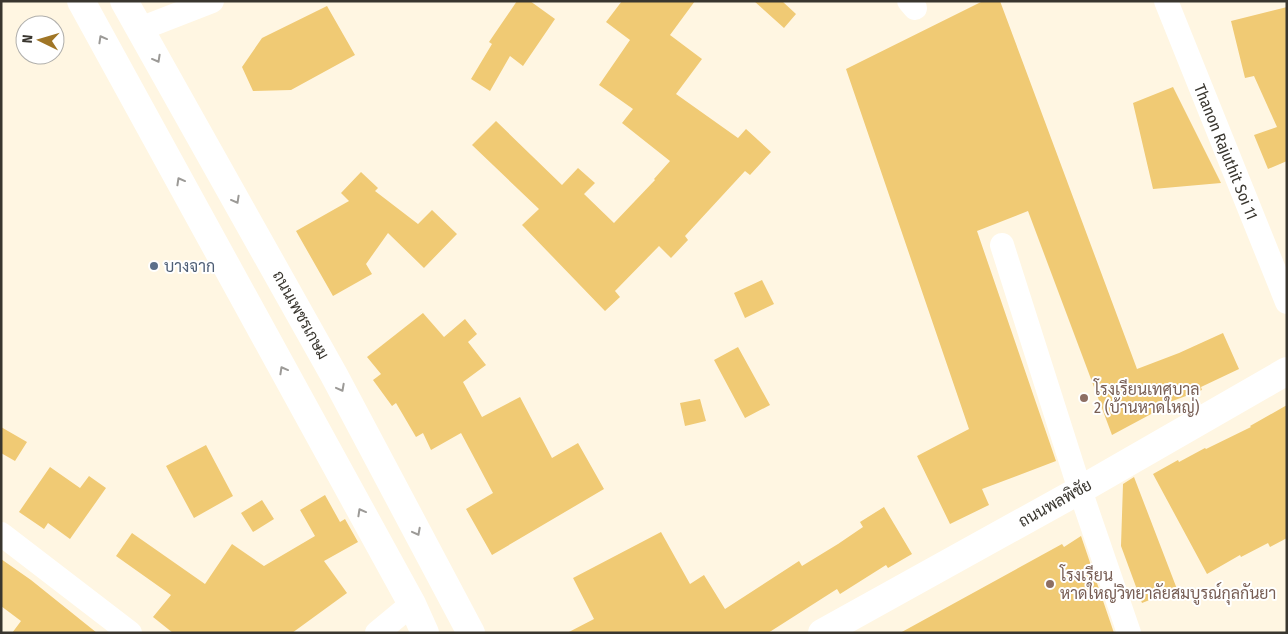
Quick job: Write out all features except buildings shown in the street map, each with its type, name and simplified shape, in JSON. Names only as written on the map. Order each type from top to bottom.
[{"type":"main road","points":[[81,1],[412,604],[425,633]]},
{"type":"main road","name":"ถนนเพชรเกษม","points":[[124,1],[329,366],[471,633]]},
{"type":"main road","name":"ถนนพลพิชัย","points":[[822,633],[1080,490],[1287,371]]},
{"type":"street","points":[[140,29],[212,1]]},
{"type":"street","name":"Thanon Rajuthit Soi 11","points":[[1166,1],[1287,302]]},
{"type":"street","points":[[1002,245],[1080,490],[1129,633]]},
{"type":"street","points":[[1,534],[130,633]]},
{"type":"street","points":[[377,633],[412,604]]},
{"type":"place","name":"บางจาก","points":[[154,266]]},
{"type":"place","name":"โรงเรียนเทศบาล 2 (บ้านหาดใหญ่)","points":[[1084,398]]},
{"type":"place","name":"โรงเรียน หาดใหญ่วิทยาลัยสมบูรณ์กุลกันยา","points":[[1050,584]]}]
